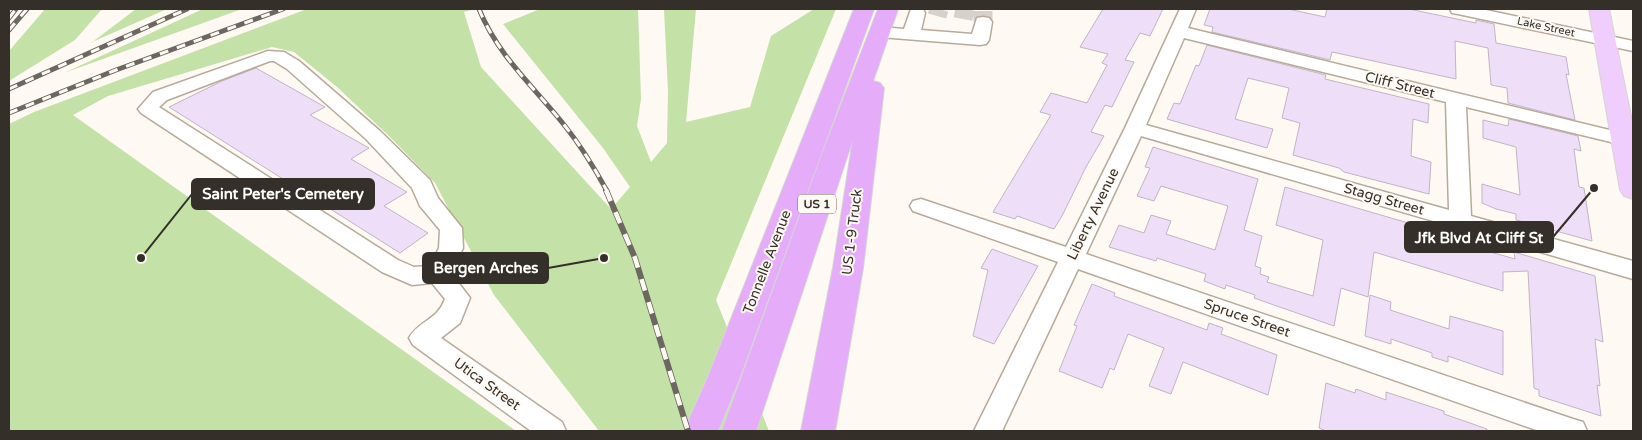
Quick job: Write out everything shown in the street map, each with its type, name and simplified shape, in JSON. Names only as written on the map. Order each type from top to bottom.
[{"type":"highway","name":"Tonnelle Avenue","points":[[701,431],[740,334],[877,17]]},
{"type":"highway","name":"Tonnelle Avenue","points":[[739,431],[835,154],[877,17]]},
{"type":"highway","name":"US 1-9 Truck","points":[[818,431],[831,370],[848,268],[877,17]]},
{"type":"main road","points":[[1599,9],[1633,190]]},
{"type":"street","name":"Liberty Avenue","points":[[992,425],[1071,257],[1136,128],[1188,9]]},
{"type":"street","name":"Lake Street","points":[[1458,9],[1633,46]]},
{"type":"street","points":[[911,35],[917,13]]},
{"type":"street","points":[[877,17],[911,35],[934,30],[960,39],[980,40],[983,14]]},
{"type":"street","points":[[960,39],[964,19]]},
{"type":"street","name":"Cliff Street","points":[[1178,31],[1456,108],[1623,139]]},
{"type":"street","points":[[278,56],[293,65],[373,135],[422,185],[428,201],[451,228],[451,248],[438,274],[412,276],[390,266],[148,109],[160,96],[258,58],[278,56]]},
{"type":"street","points":[[1456,108],[1460,221]]},
{"type":"street","name":"Stagg Street","points":[[1136,128],[1633,270]]},
{"type":"street","name":"Spruce Street","points":[[921,206],[1573,431]]},
{"type":"street","name":"Utica Street","points":[[438,274],[458,298],[451,316],[422,338],[552,431]]},
{"type":"green space","points":[[45,9],[102,9],[75,40],[9,81],[9,51]]},
{"type":"green space","points":[[136,9],[167,9],[92,42]]},
{"type":"green space","points":[[203,9],[242,9],[64,73]]},
{"type":"green space","points":[[307,9],[475,9],[464,12],[481,67],[611,209],[630,187],[603,148],[503,24],[540,9],[638,9],[641,99],[637,126],[651,162],[667,143],[668,91],[664,9],[696,9],[686,122],[750,107],[771,36],[814,9],[836,9],[716,300],[769,431],[599,431],[494,295],[435,183],[337,87],[294,52],[272,47],[108,96],[73,115],[516,431],[9,431],[9,124],[34,112]]},
{"type":"building","points":[[1103,9],[1163,9],[1150,36],[1140,33],[1125,60],[1134,62],[1112,107],[1105,105],[1091,132],[1104,136],[1086,167],[1062,216],[1054,229],[1017,216],[1015,219],[993,212],[1051,115],[1040,112],[1051,93],[1087,103],[1107,65],[1102,63],[1108,54],[1080,47]]},
{"type":"building","points":[[1210,9],[1288,9],[1325,17],[1327,9],[1409,9],[1476,23],[1476,20],[1494,24],[1496,43],[1566,57],[1569,75],[1566,74],[1575,120],[1508,103],[1507,88],[1491,85],[1488,48],[1455,41],[1456,79],[1332,52],[1330,60],[1212,32],[1213,27],[1204,25]]},
{"type":"building","points":[[1207,45],[1326,75],[1325,79],[1429,104],[1428,123],[1413,119],[1411,156],[1431,162],[1429,194],[1344,172],[1339,168],[1293,155],[1300,123],[1282,118],[1289,88],[1248,78],[1235,119],[1273,129],[1267,148],[1167,119],[1174,103],[1180,104],[1196,65],[1199,66]]},
{"type":"building","points":[[256,68],[325,107],[310,115],[369,148],[351,159],[407,192],[384,206],[428,233],[400,253],[169,107],[222,81]]},
{"type":"building","points":[[1509,119],[1578,136],[1581,151],[1574,149],[1579,187],[1584,188],[1592,241],[1516,220],[1516,214],[1482,203],[1482,184],[1520,195],[1516,147],[1483,138],[1483,120],[1508,126]]},
{"type":"building","points":[[1153,147],[1258,179],[1244,230],[1262,236],[1255,266],[1261,268],[1260,274],[1269,277],[1267,282],[1313,296],[1323,240],[1276,225],[1285,187],[1480,244],[1480,249],[1515,259],[1514,252],[1595,276],[1603,342],[1595,339],[1600,386],[1597,385],[1601,416],[1539,396],[1539,390],[1534,388],[1528,271],[1503,272],[1503,291],[1374,252],[1368,297],[1341,288],[1334,326],[1254,298],[1255,295],[1226,285],[1225,289],[1204,281],[1206,274],[1157,258],[1156,261],[1109,247],[1119,225],[1144,233],[1151,215],[1171,221],[1166,234],[1215,250],[1228,206],[1161,186],[1154,201],[1137,196],[1150,168],[1145,167]]},
{"type":"building","points":[[992,249],[1038,266],[994,344],[973,336],[988,270],[981,268]]},
{"type":"building","points":[[1092,284],[1115,293],[1114,296],[1207,330],[1209,323],[1223,328],[1221,334],[1277,355],[1268,395],[1183,362],[1171,394],[1149,386],[1164,348],[1128,334],[1114,370],[1110,368],[1102,388],[1059,371],[1077,326],[1074,325]]},
{"type":"building","points":[[1370,295],[1391,302],[1390,310],[1449,329],[1450,316],[1503,331],[1503,375],[1448,356],[1448,362],[1432,357],[1432,353],[1391,339],[1391,344],[1365,336]]},
{"type":"building","points":[[1326,383],[1355,393],[1356,389],[1386,400],[1386,392],[1444,411],[1444,414],[1487,429],[1487,431],[1326,431],[1319,428]]},
{"type":"tunnel","points":[[937,16],[939,9]]},
{"type":"tunnel","points":[[963,19],[965,9]]},
{"type":"tunnel","points":[[983,11],[983,22]]},
{"type":"railway","points":[[9,18],[16,9]]},
{"type":"railway","points":[[9,30],[27,9]]},
{"type":"railway","points":[[9,89],[187,9]]},
{"type":"railway","points":[[9,113],[116,70],[283,9]]},
{"type":"railway","points":[[479,9],[496,42],[571,134],[588,158],[607,191]]},
{"type":"railway","points":[[606,190],[635,258],[688,431]]},
{"type":"place","name":"Jfk Blvd At Cliff St","points":[[1594,188]]},
{"type":"place","name":"Saint Peter's Cemetery","points":[[141,258]]},
{"type":"place","name":"Bergen Arches","points":[[604,258]]}]
